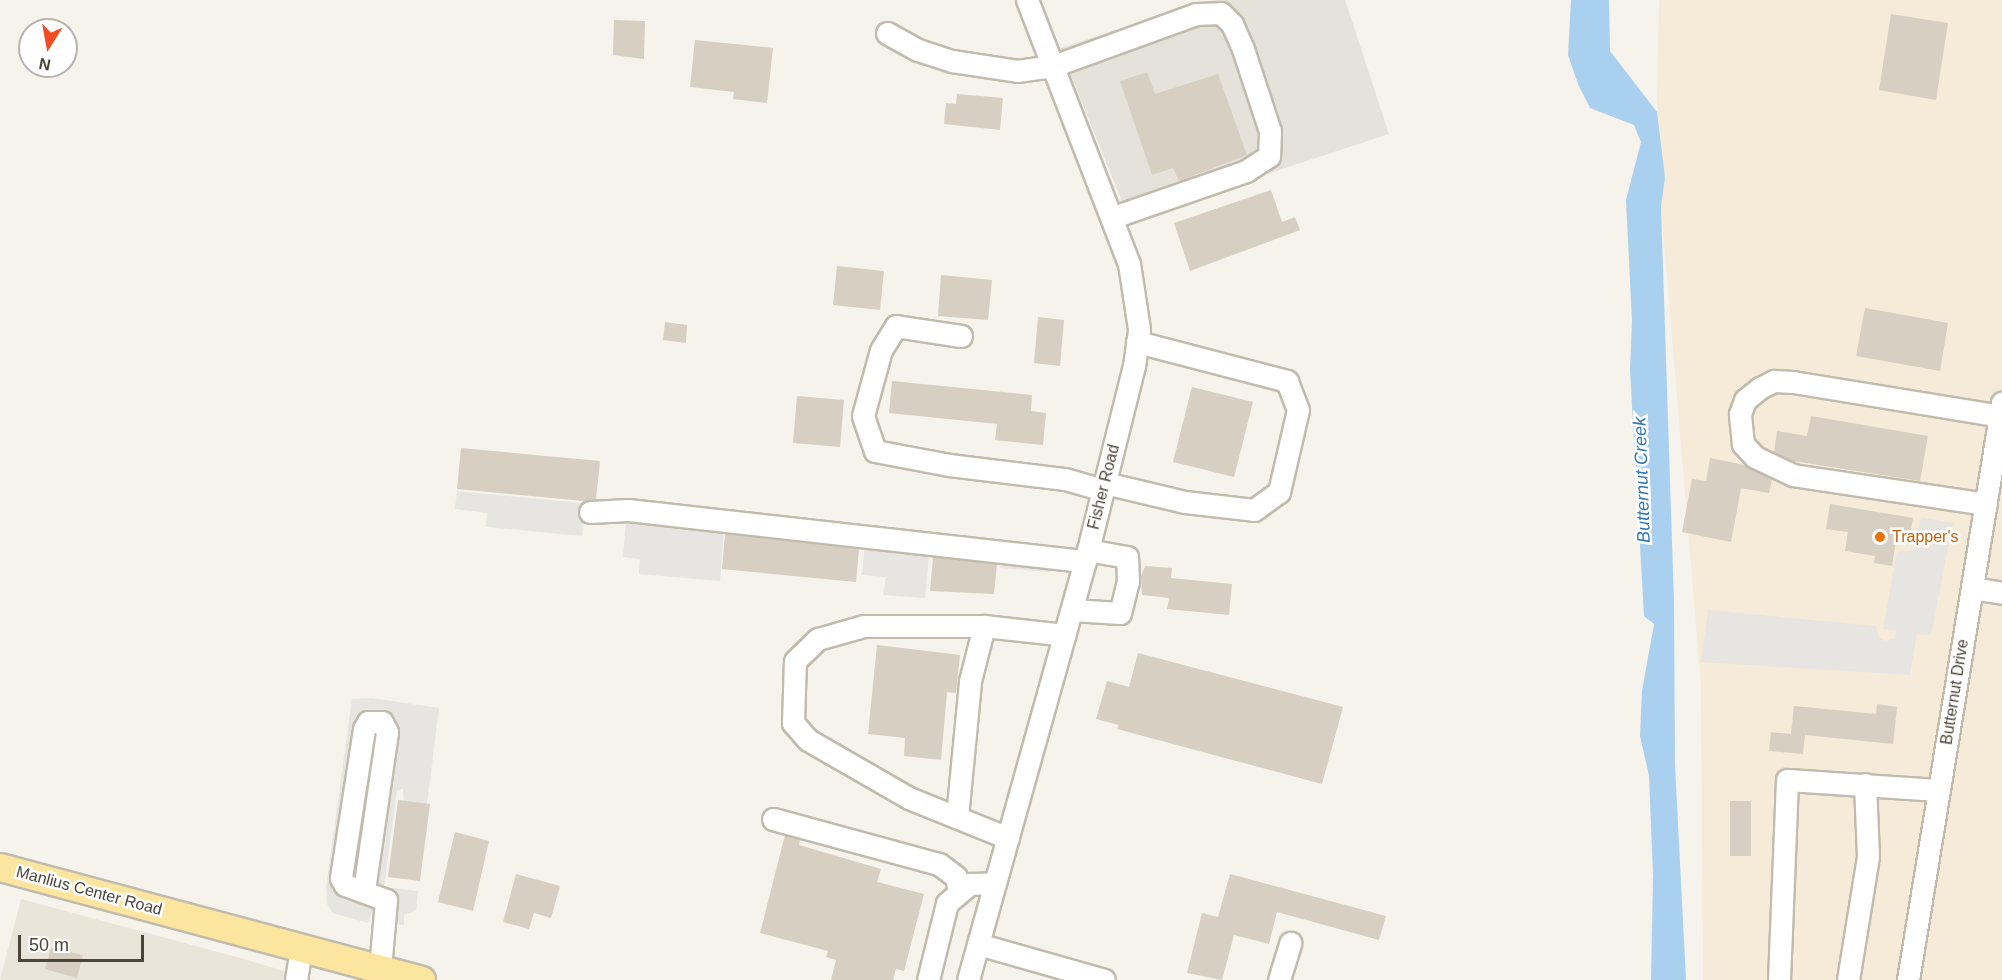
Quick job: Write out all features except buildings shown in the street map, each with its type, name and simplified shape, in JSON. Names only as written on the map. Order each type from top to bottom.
[{"type":"main road","name":"Manlius Center Road","points":[[0,867],[421,980]]},
{"type":"street","name":"Fisher Road","points":[[968,980],[1072,609],[1104,486],[1137,342],[1137,303],[1113,217],[1027,0]]},
{"type":"street","points":[[887,33],[918,50],[952,61],[1017,71],[1053,66],[1206,11],[1221,13],[1227,19],[1244,49],[1270,131],[1269,156],[1246,171],[1113,217]]},
{"type":"street","points":[[962,336],[896,326],[881,350],[863,416],[875,451],[949,465],[1065,479],[1185,502],[1254,510],[1279,492],[1298,410],[1287,381],[1137,342]]},
{"type":"street","points":[[1986,504],[1793,475],[1755,457],[1743,444],[1740,414],[1746,400],[1761,388],[1784,381],[2001,410]]},
{"type":"street","name":"Butternut Drive","points":[[1908,980],[2001,410]]},
{"type":"street","points":[[590,512],[628,510],[1086,556],[1127,557],[1128,582],[1120,613],[1072,609]]},
{"type":"street","points":[[1972,588],[2002,593]]},
{"type":"street","points":[[1008,838],[909,798],[808,740],[793,723],[795,661],[818,639],[864,626],[984,626],[1065,635]]},
{"type":"street","points":[[957,816],[970,681],[984,626]]},
{"type":"street","points":[[364,890],[387,732],[382,722],[368,722],[364,729],[341,878],[345,885],[364,890],[386,900],[380,969]]},
{"type":"street","points":[[1779,980],[1787,780],[1939,790]]},
{"type":"street","points":[[1848,980],[1868,856],[1865,784]]},
{"type":"street","points":[[773,819],[939,864],[956,877],[959,892]]},
{"type":"street","points":[[928,980],[947,903],[970,884],[995,883]]},
{"type":"street","points":[[1279,980],[1290,943]]},
{"type":"street","points":[[978,944],[1104,980]]},
{"type":"street","points":[[297,980],[302,949]]},
{"type":"shaded area","points":[[1214,0],[1345,0],[1389,134],[1129,219],[1060,48]]},
{"type":"shaded area","points":[[1659,0],[2002,0],[2002,980],[1703,980],[1701,686],[1661,206],[1657,112]]},
{"type":"shaded area","points":[[457,491],[591,504],[589,522],[583,522],[582,536],[486,527],[487,513],[455,509]]},
{"type":"shaded area","points":[[1921,517],[1953,523],[1931,635],[1917,634],[1910,675],[1701,662],[1708,610],[1876,626],[1879,638],[1885,641],[1895,638],[1896,630],[1883,629],[1897,552],[1914,550]]},
{"type":"shaded area","points":[[626,522],[724,528],[720,581],[639,574],[640,559],[623,557]]},
{"type":"shaded area","points":[[865,544],[930,547],[925,598],[883,595],[886,577],[862,575]]},
{"type":"shaded area","points":[[1002,554],[1051,559],[1050,572],[1000,568]]},
{"type":"shaded area","points":[[372,698],[439,708],[427,805],[404,804],[403,789],[397,790],[384,887],[418,891],[416,911],[404,915],[404,925],[380,923],[378,914],[372,912],[368,923],[333,913],[327,904],[326,887],[352,699]]},
{"type":"shaded area","points":[[21,899],[244,959],[314,980],[0,980]]},
{"type":"water","name":"Butternut Creek","points":[[1571,0],[1609,0],[1610,51],[1657,112],[1665,178],[1661,206],[1674,603],[1675,765],[1686,980],[1651,980],[1653,876],[1649,776],[1640,736],[1642,691],[1654,624],[1644,616],[1630,370],[1632,321],[1626,200],[1641,142],[1634,125],[1590,108],[1578,84],[1568,55]]},
{"type":"place","name":"Trapper's","points":[[1880,537]]}]
